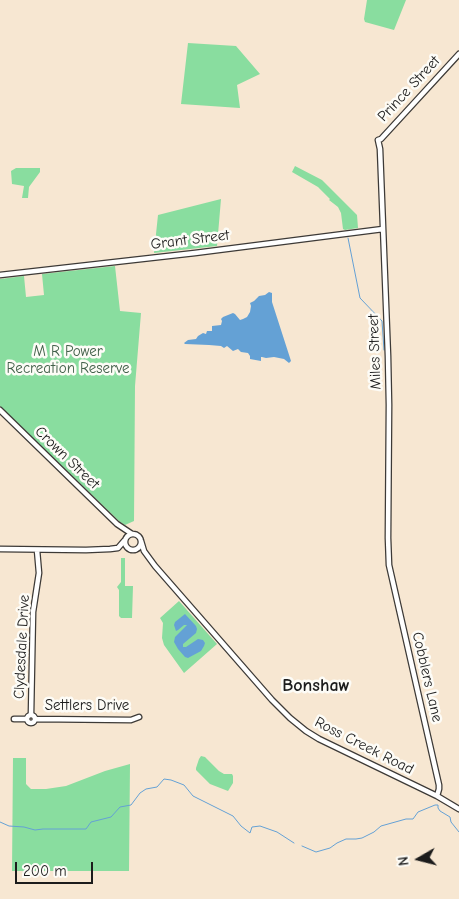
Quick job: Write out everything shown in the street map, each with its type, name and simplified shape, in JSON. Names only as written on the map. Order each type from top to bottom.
[{"type":"street","name":"Prince Street","points":[[378,140],[459,54]]},
{"type":"street","name":"Miles Street","points":[[378,140],[380,149],[389,405],[389,562]]},
{"type":"street","name":"Grant Street","points":[[0,275],[383,229]]},
{"type":"street","name":"Crown Street","points":[[0,410],[117,524],[132,534]]},
{"type":"street","name":"Crown Street","points":[[117,524],[125,540]]},
{"type":"street","points":[[0,549],[113,549],[120,546],[128,535],[132,534],[137,535],[148,559]]},
{"type":"street","points":[[125,540],[126,547],[131,550]]},
{"type":"street","points":[[131,550],[139,547],[141,542]]},
{"type":"street","points":[[86,550],[112,552],[124,549],[131,550],[138,552],[148,559]]},
{"type":"street","name":"Clydesdale Drive","points":[[33,717],[33,612],[39,573],[37,550]]},
{"type":"street","name":"Ross Creek Road","points":[[148,559],[272,700],[296,723],[324,741],[437,796],[459,809]]},
{"type":"street","name":"Cobblers Lane","points":[[389,562],[439,785],[440,790],[437,796]]},
{"type":"street","name":"Settlers Drive","points":[[14,719],[27,719],[28,716],[128,720],[139,718]]},
{"type":"green space","points":[[367,0],[406,0],[394,30],[365,22]]},
{"type":"green space","points":[[188,43],[236,46],[260,74],[237,85],[240,108],[181,104]]},
{"type":"green space","points":[[295,166],[322,180],[357,215],[358,228],[343,229],[341,213],[338,207],[318,187],[292,172]]},
{"type":"green space","points":[[16,168],[40,168],[40,172],[29,187],[28,198],[22,198],[24,186],[12,184],[11,171]]},
{"type":"green space","points":[[221,199],[217,246],[154,253],[158,215]]},
{"type":"green space","name":"M R Power Recreation Reserve","points":[[115,266],[120,311],[141,313],[135,386],[134,521],[125,525],[0,406],[0,279],[24,276],[26,297],[44,295],[42,274]]},
{"type":"green space","points":[[121,558],[125,558],[125,586],[133,586],[132,618],[121,618],[119,616],[119,590],[117,587],[121,582]]},
{"type":"green space","points":[[179,601],[217,644],[184,673],[164,645],[162,638],[163,623],[160,618]]},
{"type":"green space","points":[[201,756],[205,757],[224,774],[232,774],[233,783],[228,791],[210,784],[196,770]]},
{"type":"green space","points":[[13,758],[26,758],[26,784],[31,789],[66,786],[105,771],[130,764],[129,871],[12,871]]},
{"type":"water","points":[[269,292],[272,293],[272,302],[291,361],[289,363],[284,359],[274,357],[261,357],[261,361],[250,359],[248,353],[241,352],[238,349],[233,351],[227,346],[224,348],[221,346],[184,343],[188,340],[196,339],[203,333],[206,334],[207,331],[212,331],[212,326],[221,325],[223,317],[233,313],[240,320],[247,317],[250,312],[250,303],[259,296]]},
{"type":"water","points":[[185,614],[197,629],[196,633],[183,644],[183,647],[198,639],[203,640],[205,643],[201,651],[188,658],[178,649],[174,642],[175,637],[187,625],[176,631],[175,622]]},
{"type":"waterway","points":[[348,238],[360,298],[382,321],[384,350]]},
{"type":"waterway","points":[[0,822],[9,826],[35,830],[86,829],[91,822],[111,817],[120,807],[131,805],[140,793],[146,789],[157,787],[164,779],[184,785],[193,796],[233,816],[250,833],[252,827],[260,826],[277,832],[294,843]]},
{"type":"waterway","points":[[302,846],[316,852],[330,848],[346,839],[362,838],[381,826],[413,819],[418,812],[435,805],[438,805],[440,811],[450,817],[451,822],[459,832]]},
{"type":"district","name":"Bonshaw","points":[[316,686]]}]
